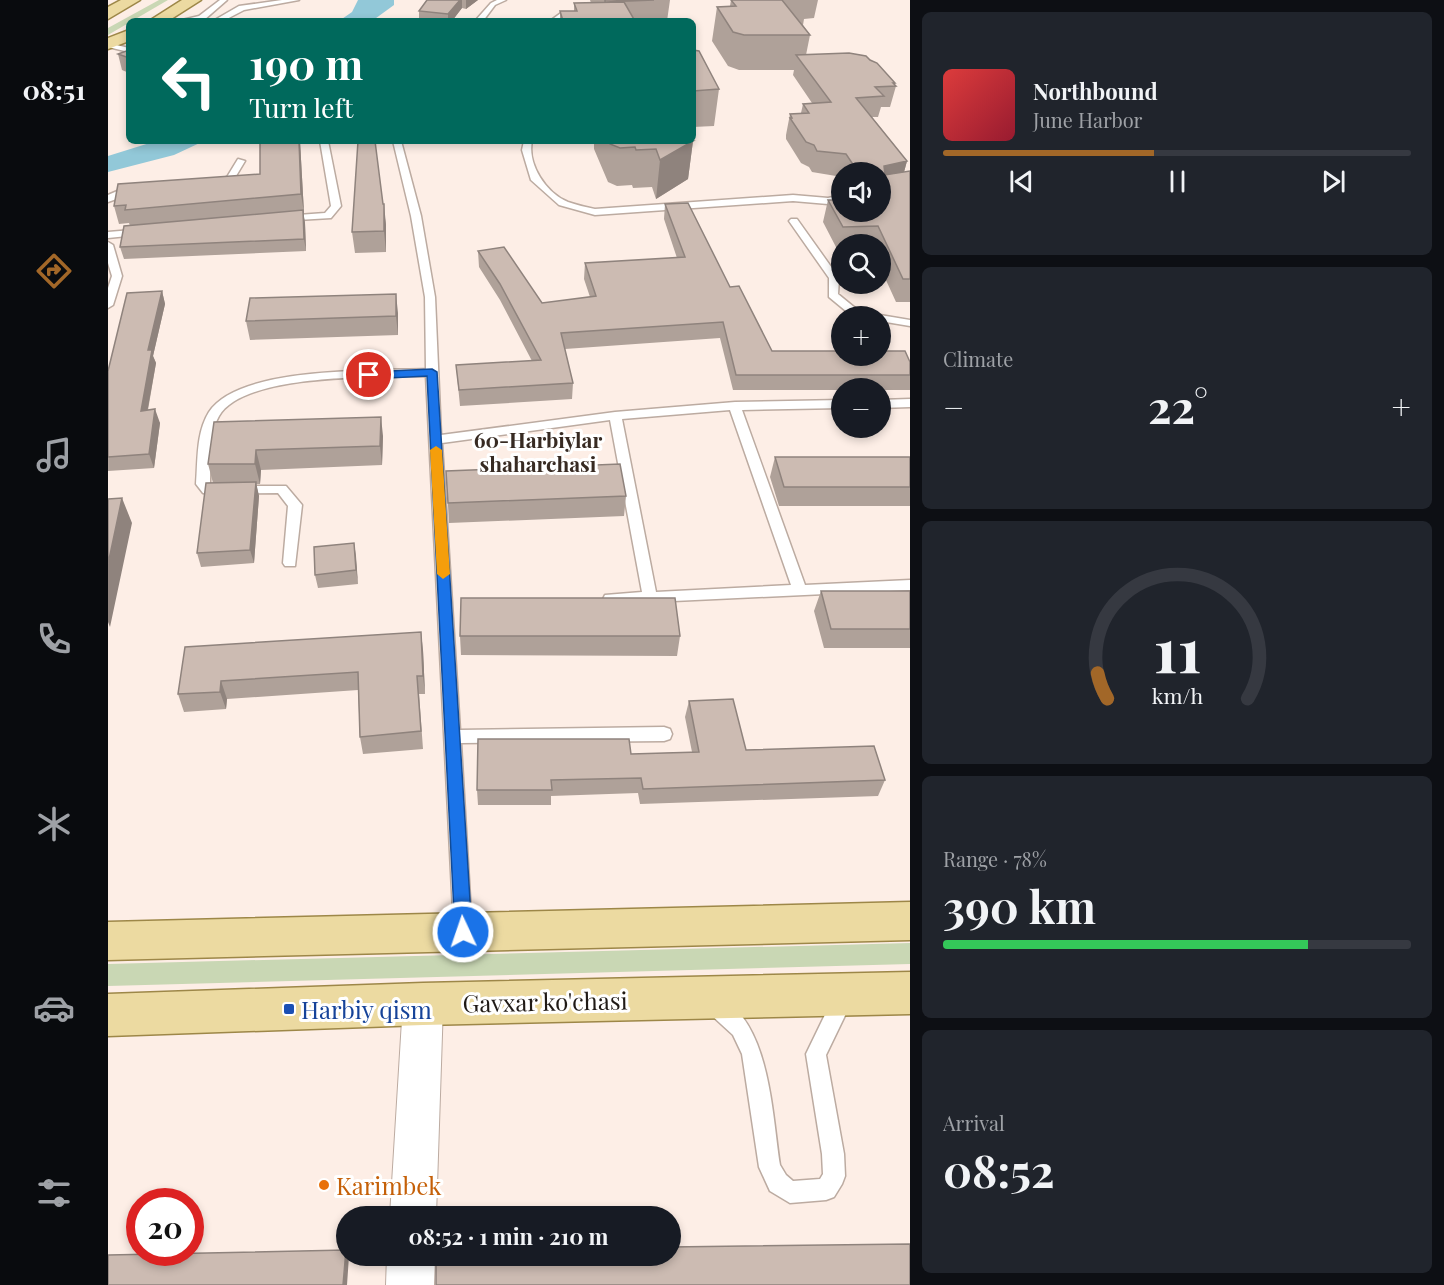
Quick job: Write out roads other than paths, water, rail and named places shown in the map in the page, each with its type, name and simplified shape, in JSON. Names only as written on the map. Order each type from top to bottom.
[{"type":"main road","points":[[108,14],[132,0]]},
{"type":"main road","points":[[160,18],[183,0]]},
{"type":"main road","points":[[161,18],[193,0]]},
{"type":"main road","points":[[108,45],[126,36]]},
{"type":"main road","points":[[108,941],[910,921]]},
{"type":"main road","name":"Gavxar ko'chasi","points":[[108,1016],[423,1004],[910,993]]},
{"type":"street","points":[[413,1206],[423,1004]]},
{"type":"street","points":[[410,1285],[411,1266]]},
{"type":"lane","points":[[201,18],[224,0]]},
{"type":"lane","points":[[223,18],[242,8],[296,0]]},
{"type":"lane","points":[[481,18],[493,4],[503,0]]},
{"type":"lane","points":[[559,18],[564,15]]},
{"type":"lane","points":[[108,45],[126,49]]},
{"type":"lane","points":[[268,221],[328,216],[336,206],[325,144]]},
{"type":"lane","points":[[398,144],[416,216],[430,297],[436,440],[444,479],[451,606],[453,737],[463,932]]},
{"type":"lane","points":[[527,144],[526,150],[534,178],[562,203],[595,212],[793,198],[831,200]]},
{"type":"lane","points":[[201,185],[230,179],[241,160]]},
{"type":"lane","points":[[108,199],[125,191],[147,188]]},
{"type":"lane","points":[[794,220],[834,278],[833,295],[846,306]]},
{"type":"lane","points":[[108,235],[152,231]]},
{"type":"lane","points":[[108,245],[113,275],[108,305]]},
{"type":"lane","points":[[891,320],[910,323]]},
{"type":"lane","points":[[290,562],[294,505],[281,489],[208,490],[203,484],[206,432],[220,405],[244,390],[284,379],[432,372]]},
{"type":"lane","points":[[891,404],[910,403]]},
{"type":"lane","points":[[436,440],[615,416],[735,406],[831,404]]},
{"type":"lane","points":[[735,406],[762,465],[800,590]]},
{"type":"lane","points":[[615,416],[621,473],[650,597]]},
{"type":"lane","points":[[593,600],[910,585]]},
{"type":"lane","points":[[453,737],[664,734]]},
{"type":"lane","points":[[707,998],[740,1028],[752,1053],[770,1167],[778,1183],[790,1192],[826,1189],[834,1176],[833,1154],[816,1054],[846,995]]},
{"type":"water","points":[[358,0],[394,0],[394,5],[376,18],[343,18],[352,12]]},
{"type":"water","points":[[146,144],[198,144],[174,155],[108,172],[108,156]]},
{"type":"place","name":"Harbiy qism","points":[[289,1009]]},
{"type":"place","name":"Karimbek","points":[[324,1185]]},
{"type":"district","name":"60-Harbiylar shaharchasi","points":[[538,451]]}]
